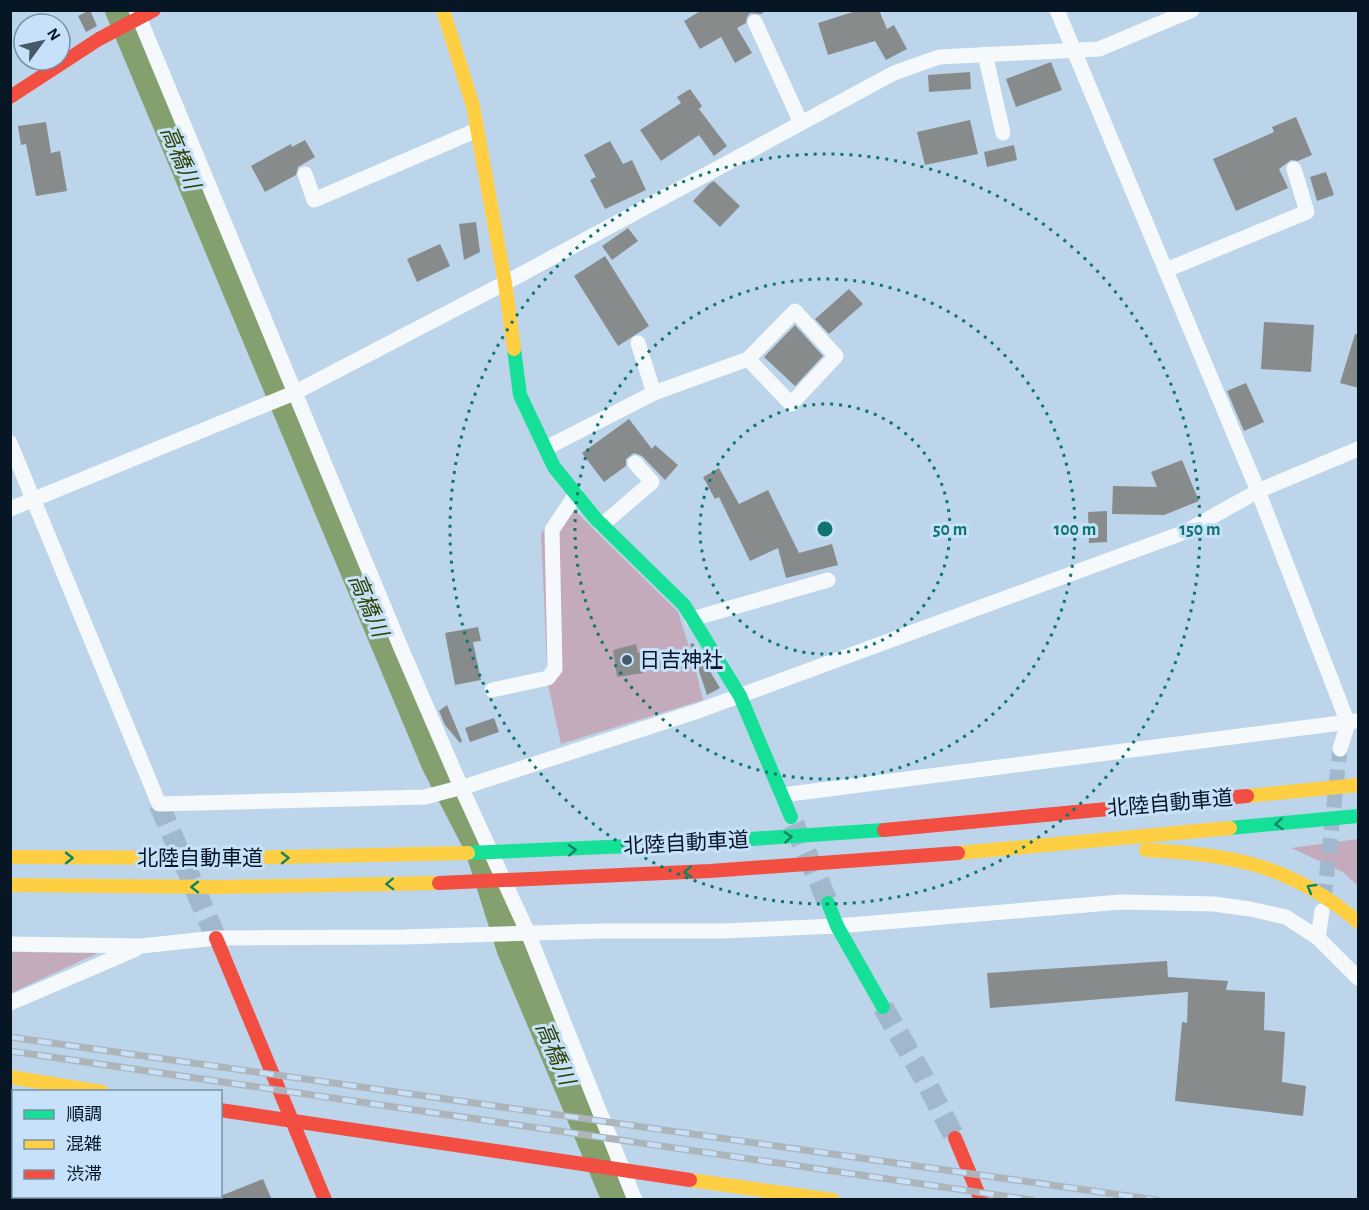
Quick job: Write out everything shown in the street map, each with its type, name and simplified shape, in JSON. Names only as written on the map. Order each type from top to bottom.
[{"type":"main road","points":[[10,97],[137,14],[154,10]]},
{"type":"main road","points":[[443,10],[473,106],[505,283],[520,395],[554,467],[602,525],[684,605],[740,696],[791,818]]},
{"type":"main road","points":[[1002,819],[1304,776]]},
{"type":"main road","name":"北陸自動車道","points":[[10,857],[218,859],[440,854],[747,840],[1002,819],[1359,785]]},
{"type":"main road","name":"北陸自動車道","points":[[10,885],[223,887],[449,883],[747,869],[1008,849],[1359,816]]},
{"type":"main road","points":[[747,869],[841,870],[1091,852],[1182,851],[1219,855],[1256,863],[1284,874],[1310,886],[1359,922]]},
{"type":"main road","points":[[828,903],[837,926],[883,1007]]},
{"type":"main road","points":[[216,939],[325,1200]]},
{"type":"main road","points":[[10,1077],[90,1090]]},
{"type":"main road","points":[[222,1110],[833,1200]]},
{"type":"main road","points":[[955,1138],[981,1200]]},
{"type":"street","points":[[1057,10],[1353,722],[1340,749]]},
{"type":"street","points":[[10,509],[294,393],[505,283],[894,73],[939,57],[1099,49],[1192,10]]},
{"type":"street","points":[[137,14],[461,787],[528,933],[635,1200]]},
{"type":"street","points":[[755,22],[801,123]]},
{"type":"street","points":[[985,54],[1003,133]]},
{"type":"street","points":[[305,174],[314,200],[477,130]]},
{"type":"street","points":[[1166,270],[1307,212],[1294,169]]},
{"type":"street","points":[[546,448],[654,393],[748,359],[795,310],[836,356],[791,404],[748,359]]},
{"type":"street","points":[[638,343],[654,393]]},
{"type":"street","points":[[10,443],[159,804],[425,798],[698,711],[1185,532],[1258,491],[1359,449]]},
{"type":"street","points":[[602,525],[652,482],[635,463]]},
{"type":"street","points":[[492,690],[548,678],[555,669],[552,530],[576,494]]},
{"type":"street","points":[[692,619],[828,580]]},
{"type":"street","points":[[782,795],[1353,722]]},
{"type":"street","points":[[10,944],[141,946],[216,939],[722,931],[837,926],[1122,902],[1214,904],[1286,917],[1318,938],[1359,978]]},
{"type":"street","points":[[1318,938],[1322,911]]},
{"type":"street","points":[[10,1003],[141,946]]},
{"type":"shaded area","points":[[564,500],[678,612],[703,700],[561,744],[548,685],[541,534]]},
{"type":"shaded area","points":[[1358,839],[1358,886],[1343,872],[1291,848]]},
{"type":"shaded area","points":[[11,952],[98,953],[11,993]]},
{"type":"building","points":[[90,10],[97,26],[86,32],[78,16]]},
{"type":"building","points":[[702,10],[767,10],[761,14],[750,13],[746,23],[737,28],[752,53],[735,63],[721,37],[700,49],[684,21]]},
{"type":"building","points":[[859,10],[879,10],[887,29],[894,25],[907,49],[886,60],[875,41],[828,55],[818,23]]},
{"type":"building","points":[[1051,62],[1062,90],[1016,107],[1006,79]]},
{"type":"building","points":[[970,72],[971,89],[929,92],[928,75]]},
{"type":"building","points":[[690,89],[702,106],[699,109],[727,146],[714,156],[699,135],[661,161],[640,130],[681,103],[677,97]]},
{"type":"building","points":[[1296,117],[1312,155],[1298,161],[1291,160],[1279,169],[1288,188],[1236,211],[1213,159],[1274,132],[1272,127]]},
{"type":"building","points":[[970,120],[978,154],[925,165],[917,132]]},
{"type":"building","points":[[46,122],[51,153],[60,151],[67,191],[36,196],[26,144],[21,145],[18,126]]},
{"type":"building","points":[[305,140],[315,157],[298,167],[296,175],[265,192],[251,166],[291,144],[292,147]]},
{"type":"building","points":[[610,141],[623,164],[632,160],[646,190],[605,209],[590,180],[596,177],[584,155]]},
{"type":"building","points":[[1014,145],[1017,160],[987,167],[984,152]]},
{"type":"building","points":[[1326,172],[1334,195],[1317,201],[1310,177]]},
{"type":"building","points":[[714,181],[740,206],[720,227],[693,201]]},
{"type":"building","points":[[476,222],[480,252],[464,260],[459,224]]},
{"type":"building","points":[[628,228],[638,241],[612,260],[602,246]]},
{"type":"building","points":[[440,244],[450,266],[417,282],[407,259]]},
{"type":"building","points":[[605,256],[649,326],[618,346],[574,276]]},
{"type":"building","points":[[849,289],[863,304],[829,334],[815,319]]},
{"type":"building","points":[[1264,322],[1314,325],[1311,372],[1261,369]]},
{"type":"building","points":[[795,325],[823,356],[795,386],[764,357]]},
{"type":"building","points":[[1355,334],[1359,334],[1359,388],[1340,383]]},
{"type":"building","points":[[1246,383],[1264,422],[1244,431],[1227,391]]},
{"type":"building","points":[[629,419],[652,449],[655,445],[678,465],[665,480],[642,456],[634,453],[626,459],[626,466],[604,482],[582,453]]},
{"type":"building","points":[[1182,460],[1199,501],[1164,515],[1112,514],[1113,486],[1157,487],[1151,472]]},
{"type":"building","points":[[719,468],[739,504],[768,490],[799,553],[832,544],[838,565],[786,578],[778,548],[750,561],[719,497],[715,499],[703,477]]},
{"type":"building","points":[[1107,511],[1107,542],[1089,543],[1088,512]]},
{"type":"building","points":[[478,627],[481,641],[473,642],[481,680],[455,685],[445,633]]},
{"type":"building","points":[[693,643],[720,688],[707,695],[690,644]]},
{"type":"building","points":[[636,644],[638,653],[651,651],[651,665],[642,666],[643,673],[617,677],[613,650]]},
{"type":"building","points":[[447,705],[462,741],[460,743],[445,725],[439,711]]},
{"type":"building","points":[[494,718],[499,732],[470,742],[465,728]]},
{"type":"building","points":[[1167,961],[1168,977],[1228,981],[1226,990],[1265,992],[1264,1030],[1285,1032],[1282,1082],[1306,1086],[1303,1116],[1175,1101],[1182,1022],[1187,1023],[1188,992],[990,1008],[987,973]]},
{"type":"building","points":[[263,1179],[272,1200],[213,1200],[222,1198],[222,1195]]},
{"type":"waterway","name":"高橋川","points":[[120,10],[436,763],[479,846],[512,950],[617,1200]]},
{"type":"tunnel","points":[[1324,899],[1340,749]]},
{"type":"tunnel","points":[[159,804],[216,938]]},
{"type":"tunnel","points":[[794,824],[828,903]]},
{"type":"tunnel","points":[[883,1007],[955,1138]]},
{"type":"railway","points":[[10,1037],[1156,1200]]},
{"type":"railway","points":[[10,1051],[1032,1200]]},
{"type":"traffic: fast","points":[[514,349],[520,395],[554,467],[596,519],[684,605],[740,696],[791,817]]},
{"type":"traffic: fast","points":[[1230,828],[1358,816]]},
{"type":"traffic: fast","points":[[468,853],[677,844],[884,830]]},
{"type":"traffic: fast","points":[[828,903],[837,926],[883,1007]]},
{"type":"traffic: slow","points":[[443,10],[473,106],[505,283],[514,349]]},
{"type":"traffic: slow","points":[[1247,796],[1358,785]]},
{"type":"traffic: slow","points":[[958,853],[1230,828]]},
{"type":"traffic: slow","points":[[1146,850],[1206,855],[1259,866],[1309,887],[1358,922]]},
{"type":"traffic: slow","points":[[10,857],[224,858],[468,853]]},
{"type":"traffic: slow","points":[[10,885],[221,887],[439,883]]},
{"type":"traffic: slow","points":[[10,1077],[90,1090]]},
{"type":"traffic: slow","points":[[690,1180],[833,1200]]},
{"type":"traffic: jam","points":[[10,97],[99,39],[154,10]]},
{"type":"traffic: jam","points":[[884,830],[1247,796]]},
{"type":"traffic: jam","points":[[439,883],[710,871],[958,853]]},
{"type":"traffic: jam","points":[[216,938],[325,1200]]},
{"type":"traffic: jam","points":[[222,1110],[690,1180]]},
{"type":"traffic: jam","points":[[955,1138],[981,1200]]},
{"type":"place","name":"日吉神社","points":[[627,660]]}]
